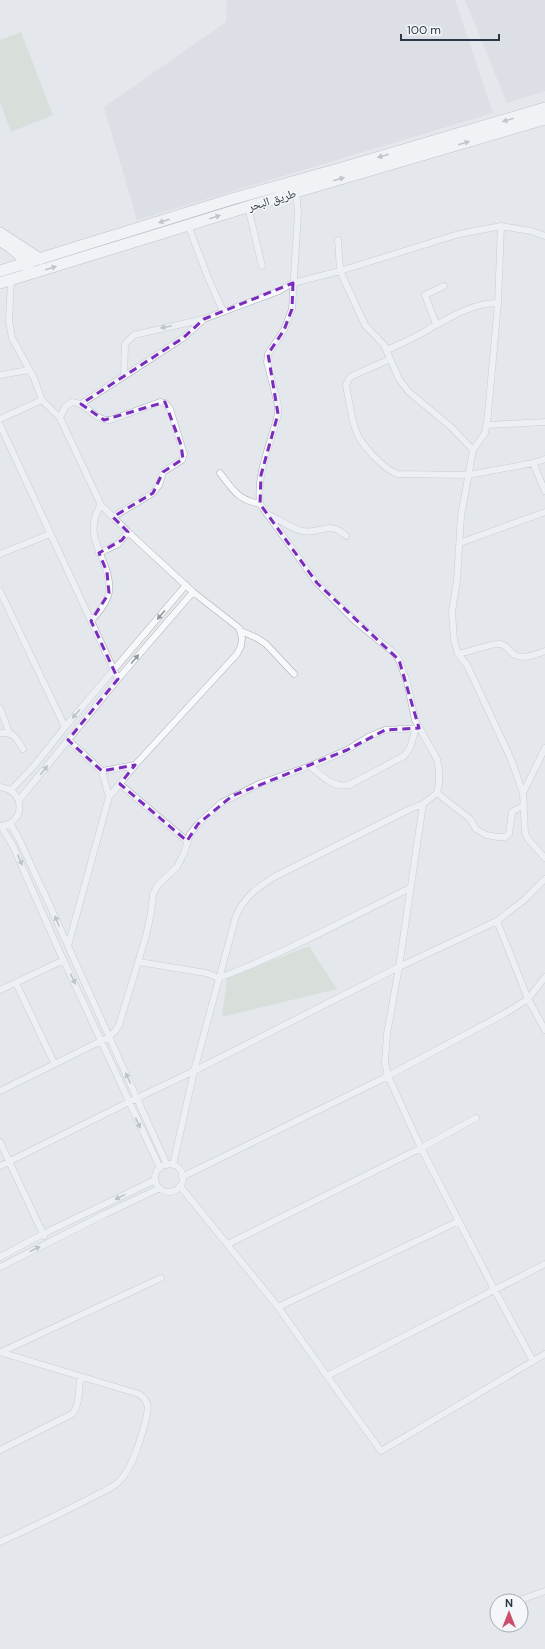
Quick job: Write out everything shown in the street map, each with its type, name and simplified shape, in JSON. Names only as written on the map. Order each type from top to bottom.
[{"type":"highway","name":"طريق البحر","points":[[5,282],[236,211],[295,187],[545,108]]},
{"type":"highway","name":"طريق البحر","points":[[0,271],[232,199],[295,187],[545,119]]},
{"type":"highway","points":[[232,199],[236,211]]},
{"type":"highway","points":[[0,233],[40,258]]},
{"type":"highway","points":[[0,241],[16,252],[26,263],[30,274]]},
{"type":"highway","points":[[72,248],[75,260]]},
{"type":"street","points":[[170,1165],[219,978],[236,916],[240,907],[250,895],[264,883],[276,876],[410,809],[423,804],[437,793],[439,783],[437,759],[418,728],[407,682],[399,660],[393,652],[356,622],[317,583],[260,504],[259,497],[261,474],[278,414],[278,405],[267,362],[268,354],[284,330],[292,309],[298,213],[295,187]]},
{"type":"street","points":[[248,207],[262,266]]},
{"type":"street","points":[[188,225],[209,280],[223,311]]},
{"type":"street","points":[[124,376],[125,344],[131,336],[204,319],[268,296],[293,283],[340,271],[460,234],[500,226],[531,230],[545,236]]},
{"type":"street","points":[[500,226],[498,303],[487,425],[485,433],[473,450],[461,516],[457,580],[452,612],[454,640],[458,654],[467,665],[511,759],[523,793],[525,833],[528,839],[545,858]]},
{"type":"street","points":[[338,240],[340,271],[365,325],[388,350],[390,359],[399,379],[409,392],[451,427],[473,450]]},
{"type":"street","points":[[5,282],[11,298],[9,313],[12,338],[29,370],[42,400],[60,418],[101,505],[193,592],[236,625],[241,631],[266,644],[294,674]]},
{"type":"street","points":[[436,324],[425,295],[444,286]]},
{"type":"street","points":[[388,350],[407,342],[436,324],[461,312],[482,304],[498,303]]},
{"type":"street","points":[[82,404],[183,338],[204,319]]},
{"type":"street","points":[[390,359],[352,376],[347,382],[349,399],[357,433],[375,458],[389,470],[397,474],[469,475],[533,463],[545,459]]},
{"type":"street","points":[[0,375],[29,370]]},
{"type":"street","points":[[0,420],[42,400]]},
{"type":"street","points":[[60,418],[65,407],[69,403],[76,402],[82,404],[100,419],[104,420],[110,420],[156,403],[165,403],[170,409],[184,458],[180,462],[166,468],[163,472],[159,485],[153,493],[113,517]]},
{"type":"street","points":[[487,425],[545,422]]},
{"type":"street","points":[[0,425],[118,679]]},
{"type":"street","points":[[533,463],[545,491]]},
{"type":"street","points":[[220,473],[236,494],[244,500],[260,504]]},
{"type":"street","points":[[91,621],[100,611],[109,593],[107,572],[99,553],[94,527],[94,518],[101,505]]},
{"type":"street","points":[[460,544],[545,512]]},
{"type":"street","points":[[266,513],[299,531],[310,532],[336,528],[346,536]]},
{"type":"street","points":[[99,553],[118,544],[128,532]]},
{"type":"street","points":[[0,554],[50,534]]},
{"type":"street","points":[[11,790],[34,766],[65,727],[186,585]]},
{"type":"street","points":[[0,591],[65,727]]},
{"type":"street","points":[[19,800],[118,679],[193,592]]},
{"type":"street","points":[[68,946],[109,797],[135,766],[237,654],[242,641],[241,631]]},
{"type":"street","points":[[458,654],[471,652],[496,644],[502,644],[515,656],[520,657],[545,651]]},
{"type":"street","points":[[0,708],[9,732],[13,734],[23,749]]},
{"type":"street","points":[[0,1091],[109,1037],[115,1032],[119,1025],[138,962],[151,913],[153,894],[158,885],[177,868],[193,829],[221,803],[261,783],[310,766],[347,750],[368,737],[385,730],[418,728]]},
{"type":"street","points":[[310,766],[331,784],[342,786],[349,785],[404,756],[410,748],[418,728]]},
{"type":"street","points":[[0,733],[9,732]]},
{"type":"street","points":[[68,740],[102,771],[109,797]]},
{"type":"street","points":[[523,793],[545,748]]},
{"type":"street","points":[[102,771],[135,766]]},
{"type":"street","points":[[120,784],[187,841]]},
{"type":"street","points":[[0,787],[11,790],[19,800],[19,813],[10,823],[1,826],[13,846],[102,1040],[128,1102],[160,1168]]},
{"type":"street","points":[[437,793],[470,819],[476,828],[486,835],[498,837],[505,837],[509,834],[512,812],[524,805]]},
{"type":"street","points":[[423,804],[399,967],[391,1006],[384,1056],[388,1076],[421,1148],[533,1361]]},
{"type":"street","points":[[10,823],[20,841],[137,1098],[170,1165]]},
{"type":"street","points":[[0,1166],[194,1071],[399,967],[497,921],[524,900],[545,879]]},
{"type":"street","points":[[138,962],[206,973],[219,978],[315,936],[410,888]]},
{"type":"street","points":[[497,921],[528,999],[545,1030]]},
{"type":"street","points":[[0,990],[64,960]]},
{"type":"street","points":[[182,1177],[388,1076],[504,1014],[528,999],[545,977]]},
{"type":"street","points":[[16,983],[54,1063]]},
{"type":"street","points":[[228,1244],[421,1148],[476,1118]]},
{"type":"street","points":[[0,1142],[47,1243]]},
{"type":"street","points":[[170,1165],[178,1168],[182,1177],[180,1186],[173,1191],[164,1191],[155,1180],[155,1176],[160,1168],[170,1165]]},
{"type":"street","points":[[0,1257],[43,1234],[155,1180]]},
{"type":"street","points":[[180,1186],[278,1307],[381,1451],[545,1354]]},
{"type":"street","points":[[0,1267],[160,1188]]},
{"type":"street","points":[[102,1206],[105,1214]]},
{"type":"street","points":[[278,1307],[459,1222]]},
{"type":"street","points":[[327,1376],[545,1264]]},
{"type":"street","points":[[1,1352],[162,1278]]},
{"type":"street","points":[[0,1542],[114,1485],[123,1478],[140,1439],[147,1415],[148,1403],[145,1398],[139,1394],[1,1352]]},
{"type":"street","points":[[0,1450],[72,1414],[76,1410],[78,1404],[80,1377]]},
{"type":"street","points":[[529,1597],[545,1591]]},
{"type":"highlighted area","points":[[293,283],[292,309],[284,330],[268,354],[278,414],[261,475],[260,504],[317,583],[399,660],[419,728],[385,730],[347,750],[232,796],[198,824],[187,841],[120,784],[135,765],[102,771],[68,740],[118,679],[91,621],[109,593],[107,572],[99,553],[122,540],[128,532],[113,517],[153,493],[163,472],[183,459],[181,445],[165,402],[104,420],[81,404],[183,338],[204,319]]},
{"type":"shaded area","points":[[227,0],[455,0],[493,113],[137,220],[104,107],[226,22]]},
{"type":"shaded area","points":[[465,0],[545,0],[545,91],[507,103]]},
{"type":"green space","points":[[21,32],[53,115],[11,132],[0,102],[0,40]]},
{"type":"green space","points":[[309,946],[337,989],[222,1017],[227,978]]}]
